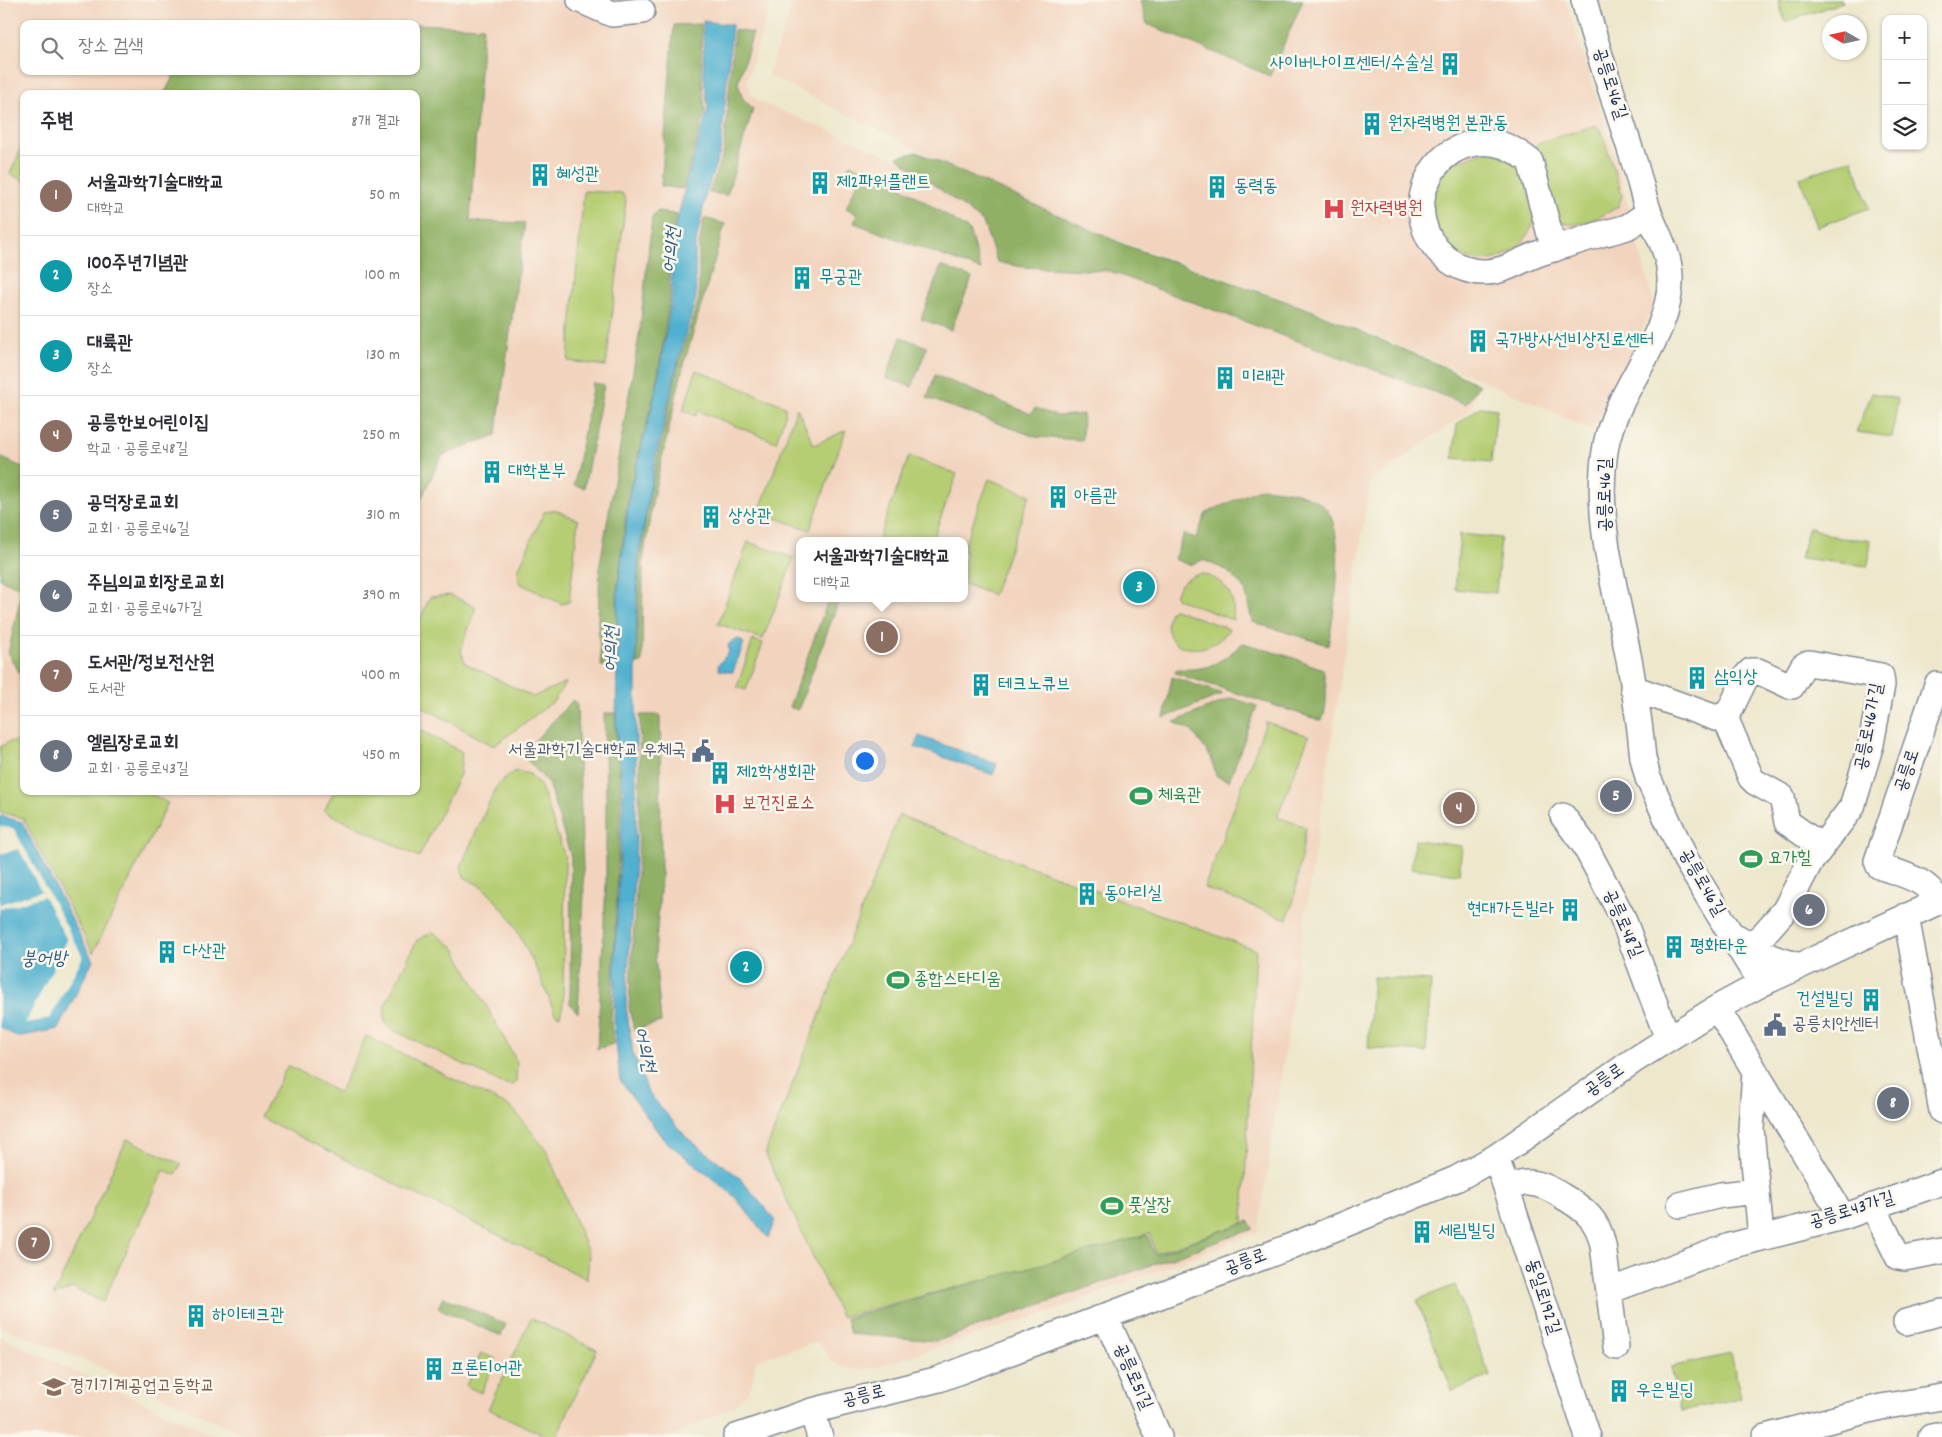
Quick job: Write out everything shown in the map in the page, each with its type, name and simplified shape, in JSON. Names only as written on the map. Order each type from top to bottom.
[{"type":"street","points":[[580,0],[612,14],[642,11]]},
{"type":"street","name":"공릉로46길","points":[[1584,0],[1592,33],[1649,212],[1665,248],[1670,276],[1668,305],[1652,343],[1616,409],[1606,444],[1602,477],[1602,511],[1608,563],[1633,688],[1648,778],[1686,860],[1736,935],[1761,984]]},
{"type":"street","points":[[1554,249],[1530,161],[1513,149],[1494,143],[1473,144],[1453,151],[1437,164],[1426,182],[1421,202],[1422,220],[1427,237],[1437,251],[1451,262],[1467,270],[1484,273],[1502,270],[1535,255],[1627,227],[1649,212]]},
{"type":"street","name":"공릉로46가길","points":[[1724,715],[1730,710],[1747,675],[1752,671],[1758,671],[1790,686],[1792,686],[1803,666],[1808,663],[1881,676],[1882,685],[1871,744],[1852,807],[1803,873],[1785,910],[1760,937],[1736,935]]},
{"type":"street","name":"공릉로","points":[[736,1437],[812,1411],[939,1378],[1284,1249],[1456,1179],[1496,1158],[1633,1061],[1718,1008],[1761,984],[1940,901],[1924,883],[1880,866],[1878,863],[1937,685]]},
{"type":"street","points":[[1633,688],[1713,718],[1724,715],[1751,778],[1782,797],[1787,822],[1822,847]]},
{"type":"street","name":"공릉로","points":[[1858,787],[1897,801]]},
{"type":"street","name":"공릉로48길","points":[[1563,816],[1584,844],[1622,916],[1668,1039]]},
{"type":"street","points":[[1906,916],[1938,1064],[1942,1111]]},
{"type":"street","points":[[1736,935],[1773,958],[1799,966]]},
{"type":"street","points":[[1718,1008],[1843,1217]]},
{"type":"street","points":[[1755,1072],[1750,1129],[1761,1237]]},
{"type":"street","name":"동일로192길","points":[[1496,1158],[1588,1437]]},
{"type":"street","points":[[1507,1188],[1527,1182],[1543,1185],[1584,1210],[1593,1219],[1601,1236],[1616,1347]]},
{"type":"street","name":"공릉로43가길","points":[[1609,1291],[1730,1246],[1843,1217],[1942,1182]]},
{"type":"street","points":[[1680,1206],[1722,1196],[1757,1191]]},
{"type":"street","points":[[1873,1206],[1898,1257],[1904,1258],[1942,1251]]},
{"type":"street","points":[[1906,1322],[1942,1312]]},
{"type":"street","name":"공릉로51길","points":[[1105,1316],[1159,1437]]},
{"type":"street","points":[[1766,1437],[1881,1408],[1942,1396]]},
{"type":"street","points":[[812,1411],[820,1437]]},
{"type":"street","points":[[1931,1437],[1942,1435]]},
{"type":"shaded area","points":[[0,0],[772,0],[747,81],[750,92],[758,101],[992,199],[1413,362],[1475,391],[1471,409],[1370,482],[1258,1232],[1055,1310],[870,1369],[845,1368],[832,1361],[818,1342],[756,1360],[753,1379],[748,1392],[734,1406],[671,1437],[249,1437],[94,1364],[0,1326]]},
{"type":"shaded area","name":"원자력병원","points":[[794,0],[1140,0],[1147,24],[1270,76],[1303,0],[1565,0],[1613,150],[1654,304],[1603,414],[1592,431],[1535,403],[1313,309],[1055,218],[768,75]]},
{"type":"shaded area","name":"경기기계공업고등학교","points":[[0,1337],[218,1437],[0,1437]]},
{"type":"green space","points":[[1140,0],[1303,0],[1270,76],[1147,24]]},
{"type":"green space","points":[[1778,0],[1842,0],[1843,2],[1785,22]]},
{"type":"green space","points":[[420,24],[483,27],[470,221],[525,223],[496,435],[442,456],[420,501],[420,90],[166,90],[174,75],[420,75]]},
{"type":"green space","points":[[701,24],[702,81],[705,111],[683,189],[661,186],[674,25]]},
{"type":"green space","points":[[734,30],[753,33],[738,83],[742,97],[753,109],[727,195],[709,193],[724,151]]},
{"type":"green space","points":[[1596,125],[1602,133],[1622,195],[1618,207],[1586,222],[1570,224],[1562,222],[1555,218],[1534,149],[1538,143]]},
{"type":"green space","points":[[1491,149],[1523,170],[1535,220],[1527,235],[1514,250],[1496,259],[1476,260],[1459,255],[1440,240],[1429,196],[1446,166]]},
{"type":"green space","points":[[20,151],[20,179],[10,174]]},
{"type":"green space","points":[[917,152],[1125,245],[1311,310],[1444,367],[1479,385],[1466,404],[1109,271],[1022,267],[997,262],[983,222],[897,157]]},
{"type":"green space","points":[[1852,159],[1869,208],[1817,227],[1800,178]]},
{"type":"green space","points":[[850,164],[894,182],[969,230],[981,270],[854,223],[857,214],[846,208],[859,179],[848,168]]},
{"type":"green space","points":[[584,191],[622,193],[626,200],[606,366],[568,361]]},
{"type":"green space","points":[[658,211],[677,215],[668,249],[670,296],[656,388],[629,491],[617,591],[617,666],[601,666],[598,622],[600,564],[640,330],[652,217]]},
{"type":"green space","points":[[704,218],[725,224],[683,367],[653,497],[643,561],[642,663],[637,664],[639,560],[649,496],[678,366],[699,298],[699,247]]},
{"type":"green space","points":[[941,266],[972,278],[951,330],[921,319]]},
{"type":"green space","points":[[901,337],[927,347],[912,387],[886,378]]},
{"type":"green space","points":[[696,370],[785,406],[785,415],[776,442],[698,411],[696,416],[683,410]]},
{"type":"green space","points":[[935,375],[1031,414],[1035,408],[1057,416],[1083,414],[1082,440],[1036,437],[927,398]]},
{"type":"green space","points":[[593,383],[604,385],[584,488],[574,485]]},
{"type":"green space","points":[[1872,393],[1898,399],[1892,437],[1856,432]]},
{"type":"green space","points":[[1480,407],[1497,409],[1491,462],[1453,458],[1457,424]]},
{"type":"green space","points":[[797,408],[814,445],[846,430],[810,530],[759,512]]},
{"type":"green space","points":[[909,456],[957,474],[933,537],[879,537]]},
{"type":"green space","points":[[0,457],[20,466],[20,588],[0,579]]},
{"type":"green space","points":[[989,479],[1030,495],[993,595],[968,586],[968,537]]},
{"type":"green space","points":[[1261,488],[1293,492],[1308,497],[1322,505],[1330,515],[1335,531],[1337,571],[1336,593],[1328,645],[1252,622],[1245,589],[1226,570],[1203,560],[1189,565],[1174,559],[1184,534],[1196,538],[1206,513]]},
{"type":"green space","points":[[555,510],[578,520],[569,602],[562,604],[519,583],[518,570],[544,512]]},
{"type":"green space","points":[[1809,527],[1839,538],[1871,540],[1868,566],[1800,558]]},
{"type":"green space","points":[[1460,534],[1501,538],[1496,593],[1455,589]]},
{"type":"green space","points":[[748,542],[794,558],[763,639],[718,624]]},
{"type":"green space","points":[[1201,574],[1217,580],[1227,590],[1233,603],[1233,620],[1177,599],[1175,595],[1182,583],[1192,576]]},
{"type":"green space","points":[[450,595],[476,607],[461,650],[465,663],[533,697],[566,682],[554,701],[494,746],[420,706],[420,619],[430,597]]},
{"type":"green space","points":[[20,598],[20,674],[8,654]]},
{"type":"green space","points":[[828,602],[838,602],[798,710],[789,707]]},
{"type":"green space","points":[[1173,609],[1229,629],[1221,639],[1210,645],[1187,648],[1177,644],[1170,636],[1167,625],[1170,611]]},
{"type":"green space","points":[[753,640],[763,643],[746,690],[737,687]]},
{"type":"green space","points":[[1243,643],[1291,657],[1323,669],[1326,695],[1322,721],[1175,673],[1177,669],[1197,669],[1220,661]]},
{"type":"green space","points":[[1172,677],[1223,694],[1164,718]]},
{"type":"green space","points":[[1232,698],[1257,706],[1229,781],[1216,776],[1211,757],[1192,731],[1174,722]]},
{"type":"green space","points":[[573,700],[577,705],[584,894],[578,1013],[570,1004],[571,857],[548,783],[522,754]]},
{"type":"green space","points":[[604,713],[615,713],[621,796],[611,1023],[613,1044],[597,1049],[606,885]]},
{"type":"green space","points":[[640,715],[660,715],[661,878],[655,955],[661,1022],[634,1030],[629,1007],[639,840]]},
{"type":"green space","points":[[1266,722],[1309,736],[1277,817],[1306,827],[1294,900],[1287,919],[1204,888]]},
{"type":"green space","points":[[420,730],[462,752],[460,774],[419,857],[324,811],[332,795],[420,795]]},
{"type":"green space","points":[[20,741],[20,795],[153,795],[168,803],[93,953],[23,818],[0,812],[0,747],[9,742]]},
{"type":"green space","points":[[515,771],[530,774],[541,787],[565,857],[563,1004],[560,1016],[555,1014],[538,972],[510,917],[484,888],[464,877],[461,866],[496,787]]},
{"type":"green space","points":[[899,815],[1002,856],[1256,950],[1243,1223],[1156,1253],[1149,1233],[1099,1250],[841,1317],[765,1153]]},
{"type":"green space","points":[[1415,840],[1462,846],[1459,874],[1411,868]]},
{"type":"green space","points":[[433,932],[454,947],[517,1062],[516,1081],[512,1085],[502,1083],[389,1028],[384,1019],[385,1005],[417,940]]},
{"type":"green space","points":[[1373,977],[1431,981],[1426,1052],[1368,1048]]},
{"type":"green space","points":[[366,1036],[512,1108],[547,1151],[589,1255],[587,1279],[260,1117],[288,1065],[339,1093]]},
{"type":"green space","points":[[127,1139],[181,1164],[176,1175],[164,1170],[103,1302],[73,1288],[53,1296]]},
{"type":"green space","points":[[1249,1221],[1253,1229],[937,1341],[850,1334],[846,1318],[1147,1235],[1155,1255]]},
{"type":"green space","points":[[1455,1285],[1490,1376],[1452,1391],[1417,1300]]},
{"type":"green space","points":[[443,1297],[506,1324],[501,1336],[438,1308]]},
{"type":"green space","points":[[531,1318],[597,1350],[556,1437],[548,1437],[488,1409]]},
{"type":"green space","points":[[481,1353],[496,1359],[481,1393],[466,1386]]},
{"type":"green space","points":[[1731,1354],[1741,1398],[1681,1411],[1671,1367]]},
{"type":"water","name":"어의천","points":[[703,21],[732,25],[721,149],[706,194],[695,248],[696,298],[677,365],[654,465],[638,560],[636,846],[626,1006],[633,1053],[648,1092],[686,1137],[739,1177],[775,1220],[768,1238],[734,1196],[663,1139],[620,1080],[614,1024],[615,956],[623,796],[616,725],[618,590],[630,491],[657,387],[672,295],[670,249],[687,180],[708,109],[704,77]]},
{"type":"water","points":[[739,639],[744,643],[733,672],[719,670],[718,665],[729,652],[728,645],[733,640]]},
{"type":"water","points":[[919,736],[997,764],[993,775],[915,747]]},
{"type":"water","name":"붕어방","points":[[0,816],[22,822],[93,961],[58,1029],[17,1037],[0,1027]]},
{"type":"pier","points":[[0,826],[14,829],[83,957],[50,1018],[25,1024],[67,940],[44,896],[0,909],[0,904],[41,891],[19,849],[0,854]]},
{"type":"place","name":"사이버나이프센터/수술실","points":[[1450,64]]},
{"type":"place","name":"원자력병원 본관동","points":[[1372,124]]},
{"type":"place","name":"혜성관","points":[[540,175]]},
{"type":"place","name":"제2파워플랜트","points":[[820,183]]},
{"type":"place","name":"동력동","points":[[1217,187]]},
{"type":"place","name":"원자력병원","points":[[1334,209]]},
{"type":"place","name":"무궁관","points":[[802,278]]},
{"type":"place","name":"국가방사선비상진료센터","points":[[1478,341]]},
{"type":"place","name":"미래관","points":[[1225,378]]},
{"type":"place","name":"대학본부","points":[[492,472]]},
{"type":"place","name":"아름관","points":[[1058,497]]},
{"type":"place","name":"상상관","points":[[711,517]]},
{"type":"place","name":"대륙관","points":[[1139,587]]},
{"type":"place","name":"서울과학기술대학교","points":[[882,637]]},
{"type":"place","name":"삼익상","points":[[1697,678]]},
{"type":"place","name":"테크노큐브","points":[[981,685]]},
{"type":"place","name":"서울과학기술대학교 우체국","points":[[703,751]]},
{"type":"place","name":"제2학생회관","points":[[720,773]]},
{"type":"place","name":"체육관","points":[[1141,796]]},
{"type":"place","name":"공덕장로교회","points":[[1616,796]]},
{"type":"place","name":"보건진료소","points":[[725,804]]},
{"type":"place","name":"공릉한보어린이집","points":[[1459,808]]},
{"type":"place","name":"요가힐","points":[[1751,859]]},
{"type":"place","name":"동아리실","points":[[1087,894]]},
{"type":"place","name":"현대가든빌라","points":[[1570,910]]},
{"type":"place","name":"주님의교회장로교회","points":[[1809,910]]},
{"type":"place","name":"평화타운","points":[[1674,947]]},
{"type":"place","name":"다산관","points":[[167,952]]},
{"type":"place","name":"100주년기념관","points":[[746,967]]},
{"type":"place","name":"종합스타디움","points":[[898,980]]},
{"type":"place","name":"건설빌딩","points":[[1871,1000]]},
{"type":"place","name":"공릉치안센터","points":[[1775,1025]]},
{"type":"place","name":"엘림장로교회","points":[[1893,1103]]},
{"type":"place","name":"풋살장","points":[[1112,1206]]},
{"type":"place","name":"세림빌딩","points":[[1422,1232]]},
{"type":"place","name":"도서관/정보전산원","points":[[34,1243]]},
{"type":"place","name":"하이테크관","points":[[196,1316]]},
{"type":"place","name":"프론티어관","points":[[434,1369]]},
{"type":"place","name":"경기기계공업고등학교","points":[[54,1387]]},
{"type":"place","name":"우은빌딩","points":[[1619,1391]]}]
